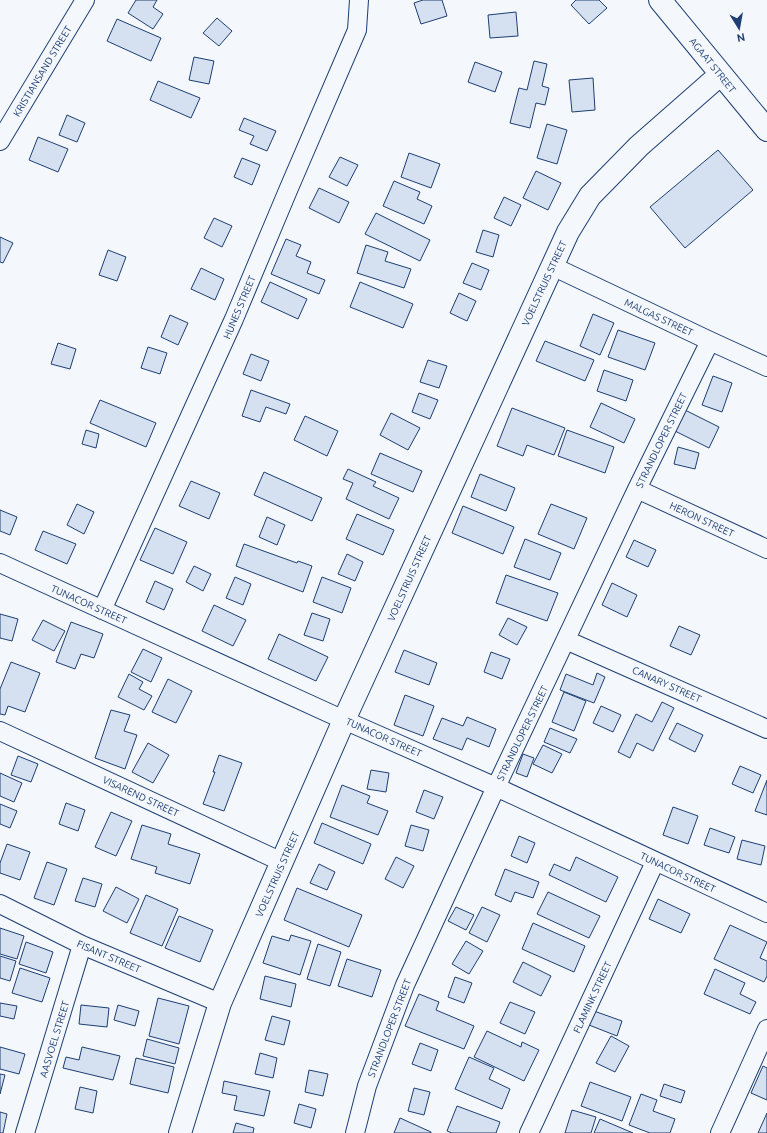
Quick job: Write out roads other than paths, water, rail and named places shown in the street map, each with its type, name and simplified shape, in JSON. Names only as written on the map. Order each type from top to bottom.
[{"type":"street","name":"KRISTIANSAND STREET","points":[[0,141],[85,0]]},
{"type":"street","name":"HUNES STREET","points":[[102,610],[234,319],[357,30],[360,0]]},
{"type":"street","name":"AGAAT STREET","points":[[660,0],[767,130]]},
{"type":"street","name":"VOELSTRUIS STREET","points":[[180,1133],[220,1003],[344,720],[442,503],[568,232],[590,196],[639,146],[721,74]]},
{"type":"street","name":"MALGAS STREET","points":[[552,266],[767,367]]},
{"type":"street","name":"STRANDLOPER STREET","points":[[355,1133],[367,1086],[405,985],[496,787],[637,489],[710,341]]},
{"type":"street","name":"HERON STREET","points":[[637,489],[767,549]]},
{"type":"street","name":"TUNACOR STREET","points":[[0,564],[344,720],[496,787],[767,913]]},
{"type":"street","name":"CANARY STREET","points":[[566,640],[767,729]]},
{"type":"street","name":"VISAREND STREET","points":[[0,731],[282,862]]},
{"type":"street","name":"FLAMINK STREET","points":[[529,1133],[655,862]]},
{"type":"street","name":"FISANT STREET","points":[[0,904],[82,945],[220,1003]]},
{"type":"street","name":"AASVOEL STREET","points":[[25,1133],[82,945]]},
{"type":"street","points":[[720,1133],[767,1029]]}]
